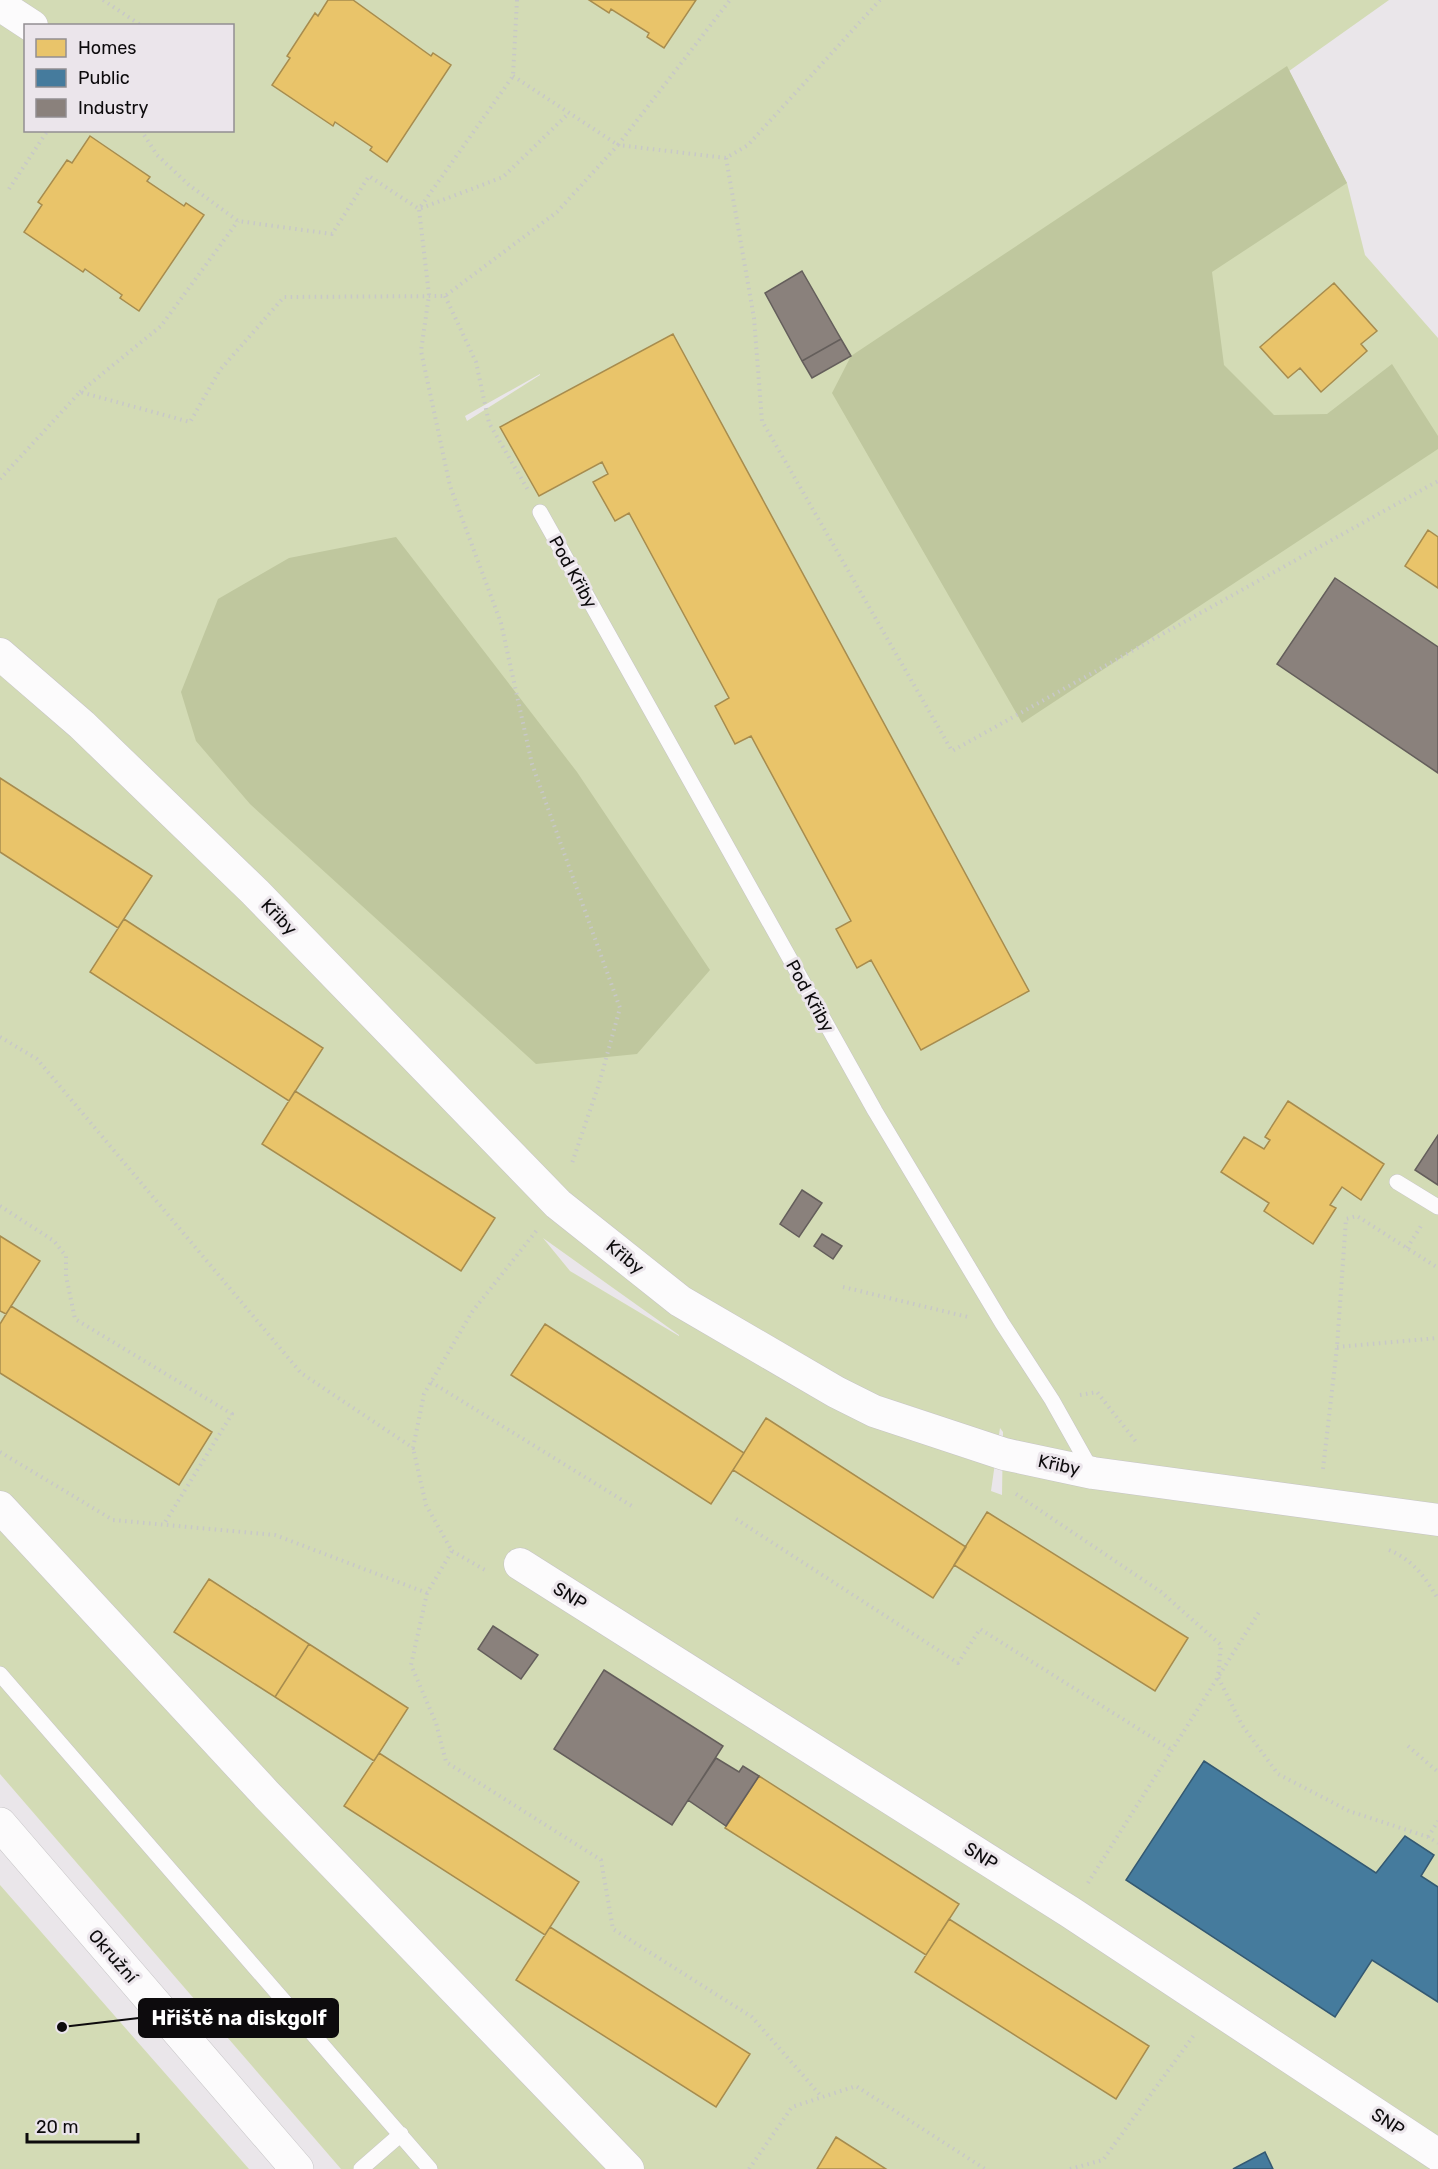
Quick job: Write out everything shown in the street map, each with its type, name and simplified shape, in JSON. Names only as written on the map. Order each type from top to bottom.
[{"type":"street","points":[[0,5],[29,24]]},
{"type":"street","name":"Křiby","points":[[0,654],[82,725],[255,892],[558,1204],[680,1301],[836,1392],[874,1411],[1004,1454],[1093,1473],[1434,1527]]},
{"type":"street","points":[[0,1507],[265,1793],[628,2169]]},
{"type":"street","name":"SNP","points":[[520,1564],[1070,1912],[1438,2155]]},
{"type":"street","name":"Okružní","points":[[0,1824],[297,2169]]},
{"type":"lane","name":"Pod Křiby","points":[[540,512],[875,1111],[1002,1323],[1052,1400],[1093,1473]]},
{"type":"lane","points":[[1397,1182],[1438,1208]]},
{"type":"lane","points":[[0,1674],[430,2169]]},
{"type":"lane","points":[[361,2169],[401,2134]]},
{"type":"path","points":[[103,0],[139,24]]},
{"type":"path","points":[[517,0],[513,76],[419,208],[429,295],[421,351],[450,486],[501,623],[532,764],[620,1008],[599,1084],[558,1204],[472,1312],[424,1394],[413,1448],[426,1505],[452,1551],[427,1593],[411,1665],[436,1722],[446,1762],[601,1860],[613,1929],[752,2017],[821,2096]]},
{"type":"path","points":[[80,392],[190,422],[220,370],[284,297],[445,296],[557,212],[618,145],[730,0]]},
{"type":"path","points":[[513,76],[618,145],[726,158],[748,145],[880,0]]},
{"type":"path","points":[[419,208],[503,177],[569,113]]},
{"type":"path","points":[[9,189],[47,132]]},
{"type":"path","points":[[142,132],[157,155],[181,178],[238,221],[332,234],[369,176],[419,208]]},
{"type":"path","points":[[726,158],[754,318],[762,421],[952,751],[1438,481]]},
{"type":"path","points":[[0,479],[80,392],[161,326],[238,221]]},
{"type":"path","points":[[445,296],[476,362],[489,423],[540,512]]},
{"type":"path","points":[[0,1037],[37,1059],[301,1373],[413,1448]]},
{"type":"path","points":[[0,1206],[54,1241],[66,1256],[66,1276],[75,1319],[232,1414],[163,1524]]},
{"type":"path","points":[[1322,1477],[1337,1347],[1346,1219],[1357,1216],[1438,1268]]},
{"type":"path","points":[[843,1287],[951,1314],[1002,1323]]},
{"type":"path","points":[[1337,1347],[1438,1338]]},
{"type":"path","points":[[431,1382],[635,1508]]},
{"type":"path","points":[[0,1452],[113,1520],[275,1535],[427,1593]]},
{"type":"path","points":[[1011,1490],[1161,1592],[1221,1645],[1218,1677],[1242,1725],[1278,1774],[1349,1811],[1428,1837],[1438,1843]]},
{"type":"path","points":[[736,1519],[958,1663],[980,1629],[1172,1750]]},
{"type":"path","points":[[1070,1912],[1260,1610]]},
{"type":"path","points":[[1408,1746],[1438,1772]]},
{"type":"path","points":[[1428,1837],[1438,1821]]},
{"type":"path","points":[[1070,2169],[1103,2160],[1214,2008]]},
{"type":"path","points":[[749,2169],[792,2107],[856,2086],[985,2169]]},
{"type":"green space","points":[[0,0],[1389,0],[1289,71],[1347,183],[1365,255],[1438,338],[1438,2169],[341,2169],[0,1774]],"holes":[[[540,375],[467,421],[465,416]],[[543,1238],[679,1335],[679,1336],[570,1271]],[[1000,1428],[1003,1432],[1002,1495],[991,1491]]]},
{"type":"green space","points":[[1287,66],[1347,183],[1212,272],[1224,365],[1274,415],[1327,414],[1392,364],[1438,436],[1438,449],[1022,723],[832,393],[851,356]]},
{"type":"green space","points":[[396,537],[577,772],[710,970],[637,1054],[536,1064],[250,804],[196,741],[181,692],[218,599],[289,558]]},
{"type":"green space","points":[[0,1885],[249,2169],[0,2169]]},
{"type":"building: Homes","points":[[328,0],[353,0],[431,56],[433,53],[451,65],[387,162],[370,150],[372,147],[335,122],[333,126],[272,85],[290,58],[287,56],[315,13],[318,16]]},
{"type":"building: Homes","points":[[589,0],[696,0],[664,48],[647,37],[649,33],[611,9],[609,13]]},
{"type":"building: Homes","points":[[90,136],[150,177],[147,181],[184,206],[186,203],[204,215],[139,311],[120,298],[122,295],[85,269],[83,272],[24,232],[42,205],[38,202],[67,160],[72,163]]},
{"type":"building: Homes","points":[[1334,283],[1377,331],[1361,344],[1367,351],[1321,392],[1300,368],[1288,378],[1260,347]]},
{"type":"building: Homes","points":[[673,334],[1029,991],[921,1050],[871,960],[857,968],[836,929],[851,921],[751,736],[735,744],[715,706],[729,698],[629,513],[615,521],[593,482],[608,474],[602,462],[539,496],[500,427]]},
{"type":"building: Homes","points":[[1428,530],[1438,537],[1438,588],[1405,566]]},
{"type":"building: Homes","points":[[0,778],[152,876],[118,928],[0,852]]},
{"type":"building: Homes","points":[[124,919],[323,1048],[289,1101],[90,972]]},
{"type":"building: Homes","points":[[295,1091],[495,1218],[461,1271],[262,1144]]},
{"type":"building: Homes","points":[[1288,1101],[1384,1164],[1361,1200],[1342,1187],[1330,1205],[1336,1208],[1313,1244],[1264,1211],[1269,1203],[1221,1172],[1244,1137],[1264,1149],[1270,1140],[1265,1137]]},
{"type":"building: Homes","points":[[0,1236],[40,1261],[6,1314],[0,1311]]},
{"type":"building: Homes","points":[[11,1306],[212,1432],[179,1485],[0,1373],[0,1324]]},
{"type":"building: Homes","points":[[545,1324],[744,1453],[711,1504],[511,1375]]},
{"type":"building: Homes","points":[[766,1418],[966,1547],[933,1598],[733,1470]]},
{"type":"building: Homes","points":[[987,1512],[1188,1638],[1155,1691],[954,1565]]},
{"type":"building: Homes","points":[[209,1579],[309,1644],[275,1697],[174,1632]]},
{"type":"building: Homes","points":[[309,1644],[408,1708],[374,1761],[275,1697]]},
{"type":"building: Homes","points":[[379,1753],[579,1882],[545,1935],[344,1806]]},
{"type":"building: Homes","points":[[759,1776],[959,1904],[926,1955],[725,1828]]},
{"type":"building: Homes","points":[[949,1919],[1149,2046],[1116,2099],[915,1972]]},
{"type":"building: Homes","points":[[550,1927],[750,2054],[716,2107],[516,1980]]},
{"type":"building: Homes","points":[[836,2137],[886,2169],[817,2169]]},
{"type":"building: Public","points":[[1204,1761],[1376,1873],[1405,1836],[1434,1855],[1421,1876],[1438,1887],[1438,2002],[1372,1960],[1335,2017],[1126,1880]]},
{"type":"building: Public","points":[[1265,2152],[1273,2169],[1233,2169]]},
{"type":"building: Industry","points":[[802,271],[841,339],[802,361],[765,293]]},
{"type":"building: Industry","points":[[841,339],[851,356],[812,378],[802,361]]},
{"type":"building: Industry","points":[[1335,578],[1438,647],[1438,773],[1277,664]]},
{"type":"building: Industry","points":[[1438,1135],[1438,1185],[1415,1170]]},
{"type":"building: Industry","points":[[802,1190],[822,1203],[799,1237],[780,1224]]},
{"type":"building: Industry","points":[[822,1234],[842,1246],[833,1259],[814,1246]]},
{"type":"building: Industry","points":[[493,1626],[538,1655],[521,1679],[478,1649]]},
{"type":"building: Industry","points":[[604,1670],[723,1746],[672,1825],[554,1749]]},
{"type":"building: Industry","points":[[716,1758],[739,1772],[743,1766],[759,1776],[726,1826],[688,1800]]},
{"type":"place","name":"Hřiště na diskgolf","points":[[62,2027]]}]
